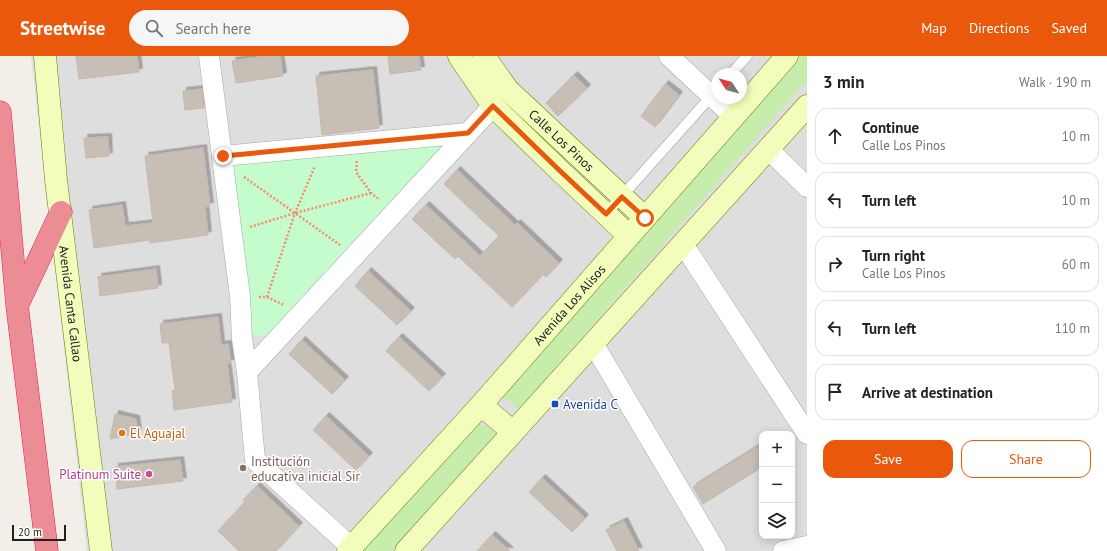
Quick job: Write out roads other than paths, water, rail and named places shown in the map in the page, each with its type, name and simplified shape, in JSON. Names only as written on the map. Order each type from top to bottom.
[{"type":"highway","points":[[0,112],[18,305],[47,551]]},
{"type":"highway","points":[[18,305],[61,212]]},
{"type":"main road","name":"Avenida Canta Callao","points":[[45,56],[56,172],[101,551]]},
{"type":"main road","name":"Calle Los Pinos","points":[[459,56],[493,106],[629,236]]},
{"type":"main road","name":"Calle Los Pinos","points":[[484,56],[508,90],[645,218]]},
{"type":"main road","name":"Avenida Los Alisos","points":[[350,549],[481,405],[787,56]]},
{"type":"main road","points":[[406,551],[807,106]]},
{"type":"main road","points":[[481,405],[513,432]]},
{"type":"street","points":[[209,56],[233,233],[240,296],[242,339],[247,372],[255,460],[350,549]]},
{"type":"street","points":[[669,56],[711,91]]},
{"type":"street","points":[[723,104],[734,117]]},
{"type":"street","points":[[247,372],[493,106]]},
{"type":"street","points":[[224,160],[323,146],[468,133]]},
{"type":"street","points":[[768,149],[807,187]]},
{"type":"street","points":[[683,244],[807,434]]},
{"type":"street","points":[[593,342],[716,551]]},
{"type":"street","points":[[783,551],[807,546]]},
{"type":"lane","points":[[736,68],[747,56]]},
{"type":"lane","points":[[606,214],[711,96]]},
{"type":"place","name":"Avenida C","points":[[555,404]]},
{"type":"place","name":"El Aguajal","points":[[122,433]]},
{"type":"place","name":"Institución educativa inicial Sir","points":[[243,468]]},
{"type":"place","name":"Platinum Suite","points":[[149,474]]}]
